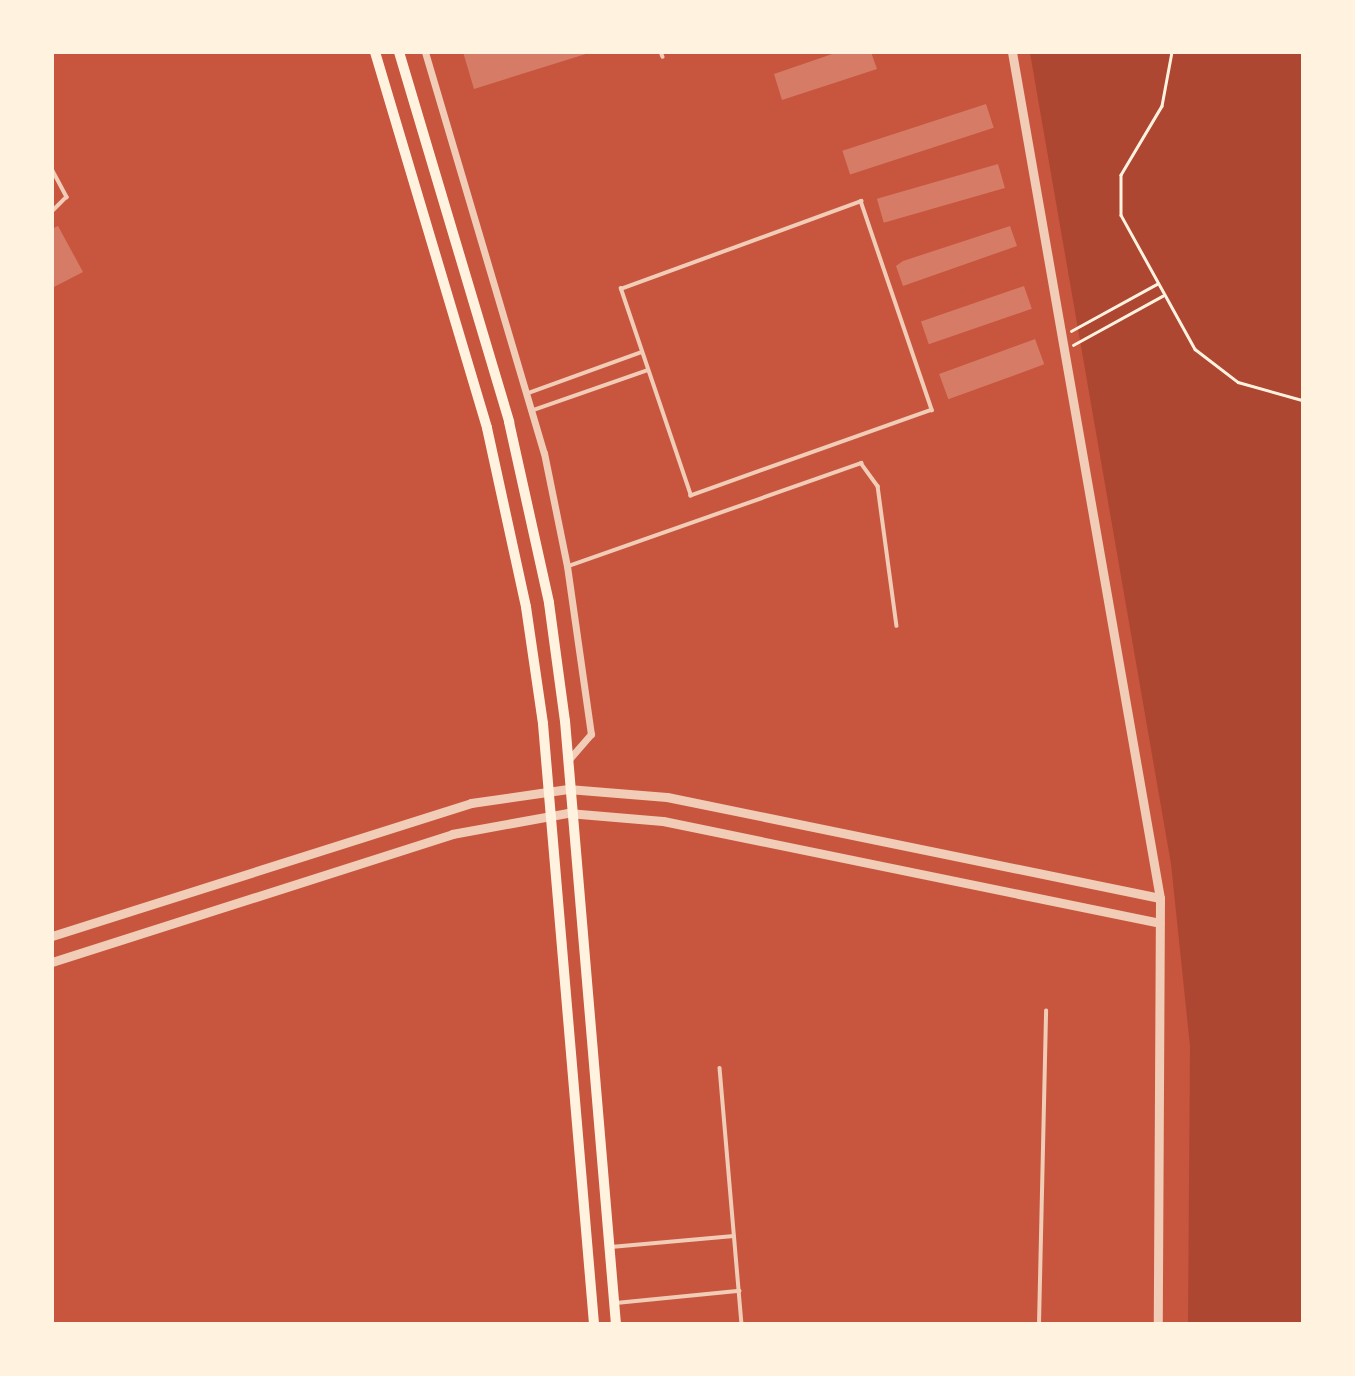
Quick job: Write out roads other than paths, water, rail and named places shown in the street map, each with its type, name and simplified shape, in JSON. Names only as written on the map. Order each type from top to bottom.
[{"type":"main road","points":[[375,52],[500,477],[526,607],[549,790],[594,1324]]},
{"type":"main road","points":[[399,52],[522,471],[549,603],[569,759],[617,1324]]},
{"type":"street","points":[[425,52],[531,411],[567,566],[591,734],[569,759]]},
{"type":"street","points":[[1012,52],[1160,898],[1158,1324]]},
{"type":"street","points":[[52,936],[445,811],[549,790],[571,789],[667,797],[1160,898]]},
{"type":"street","points":[[52,962],[452,834],[551,814],[573,813],[663,821],[1160,923]]},
{"type":"lane","points":[[52,169],[66,197],[52,212]]},
{"type":"lane","points":[[862,201],[934,402],[923,416],[691,496],[648,370],[621,289],[625,282],[862,201]]},
{"type":"lane","points":[[526,394],[642,352]]},
{"type":"lane","points":[[531,411],[648,370]]},
{"type":"lane","points":[[567,566],[861,463],[878,486],[897,626]]},
{"type":"lane","points":[[1040,1324],[1046,1011]]},
{"type":"lane","points":[[720,1068],[742,1324]]},
{"type":"lane","points":[[610,1247],[734,1236]]},
{"type":"lane","points":[[615,1303],[739,1291]]}]
